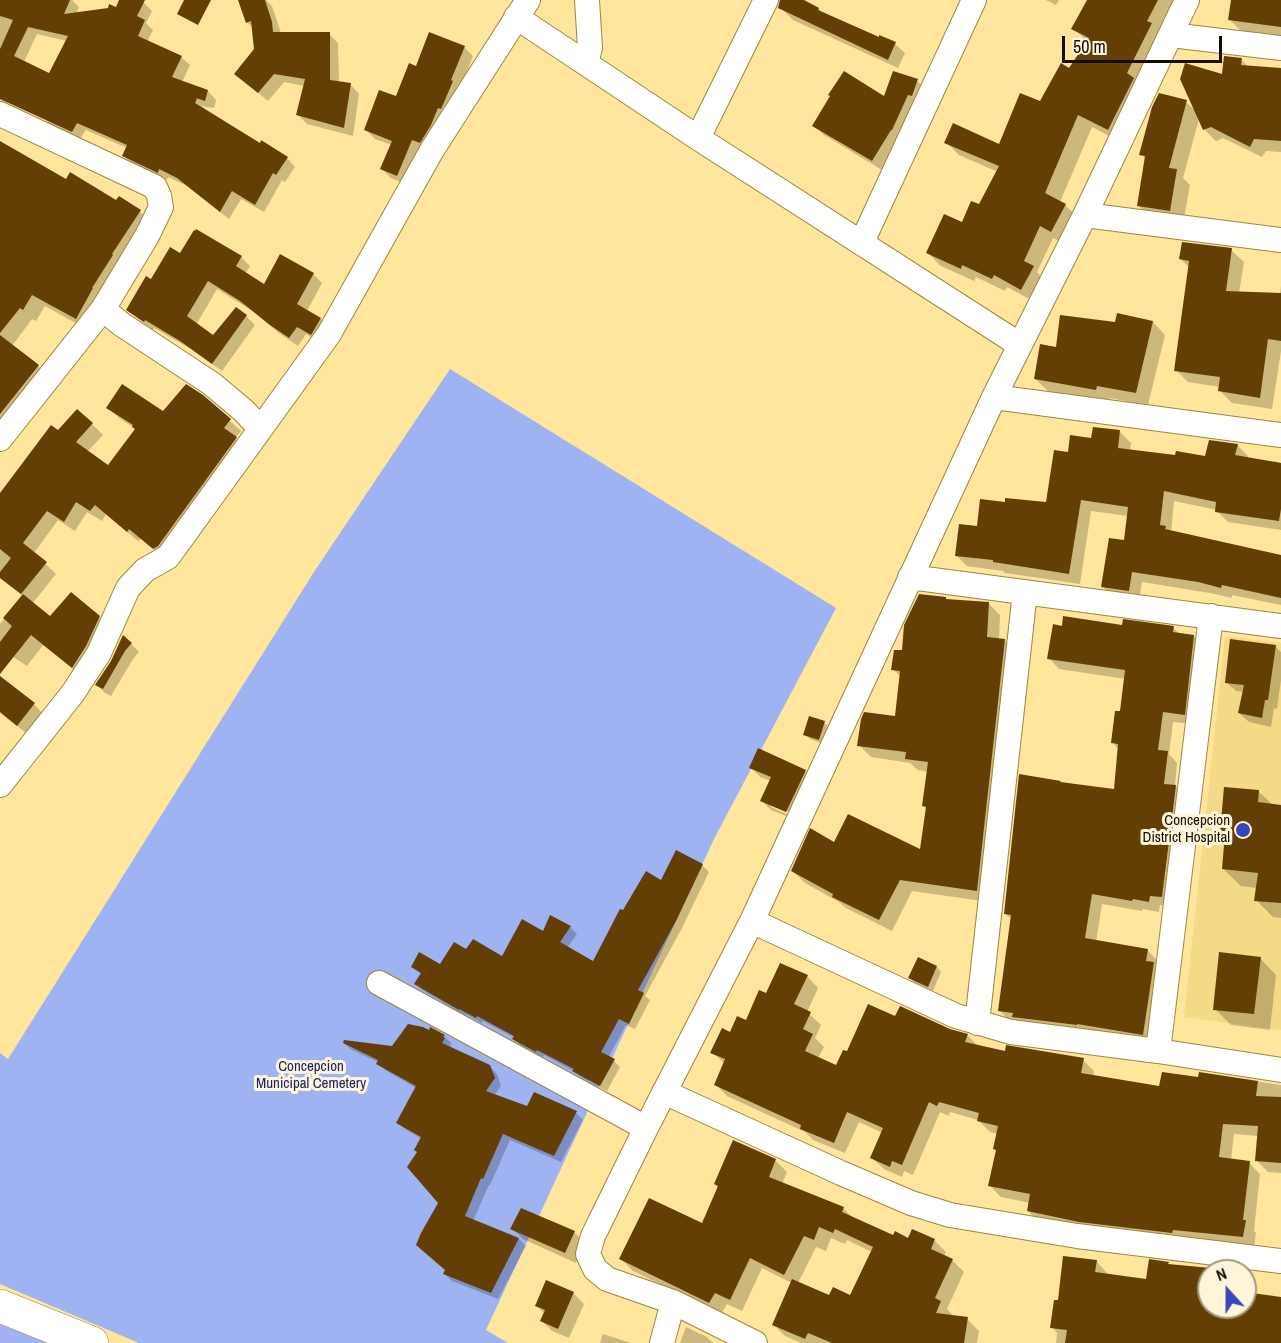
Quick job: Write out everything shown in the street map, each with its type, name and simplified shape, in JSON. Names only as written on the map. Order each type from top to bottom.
[{"type":"main road","points":[[0,1306],[92,1343]]},
{"type":"street","points":[[586,63],[590,48],[587,0]]},
{"type":"street","points":[[698,138],[766,0]]},
{"type":"street","points":[[862,242],[974,0]]},
{"type":"street","points":[[755,1343],[673,1302],[607,1279],[595,1269],[588,1254],[593,1236],[752,921],[994,397],[1085,215],[1187,0]]},
{"type":"street","points":[[0,785],[73,693],[99,653],[128,588],[145,570],[168,557],[328,334],[432,150],[522,8],[586,63],[698,138],[1020,345]]},
{"type":"street","points":[[1171,35],[1281,48]]},
{"type":"street","points":[[0,114],[154,187],[161,207],[147,236],[103,309],[0,439]]},
{"type":"street","points":[[1085,215],[1281,240]]},
{"type":"street","points":[[103,309],[212,384],[260,428]]},
{"type":"street","points":[[994,397],[1281,435]]},
{"type":"street","points":[[910,577],[1281,627]]},
{"type":"street","points":[[977,1023],[1025,592]]},
{"type":"street","points":[[1158,1050],[1211,616]]},
{"type":"street","points":[[752,921],[956,1016],[977,1023],[1011,1032],[1158,1050],[1281,1070]]},
{"type":"street","points":[[379,983],[646,1128]]},
{"type":"street","points":[[664,1092],[841,1173],[911,1203],[950,1215],[1077,1236],[1281,1261]]},
{"type":"street","points":[[662,1343],[673,1302]]},
{"type":"shaded area","name":"Concepcion District Hospital","points":[[1225,636],[1281,643],[1281,1030],[1184,1017]]},
{"type":"green space","name":"Concepcion Municipal Cemetery","points":[[450,369],[836,608],[714,839],[486,1330],[508,1343],[139,1343],[0,1284],[0,1053],[8,1059],[314,572]]},
{"type":"green space","points":[[0,1324],[50,1343],[0,1343]]},
{"type":"building","points":[[0,0],[70,0],[64,14],[108,8],[109,4],[116,7],[119,0],[145,0],[137,16],[145,20],[138,36],[182,56],[172,77],[208,90],[205,101],[196,98],[195,103],[260,143],[261,140],[288,157],[276,175],[273,173],[255,205],[232,191],[220,212],[177,178],[159,169],[158,173],[122,156],[127,145],[77,123],[72,132],[0,99],[0,49],[13,20],[0,16]],"holes":[[[28,27],[68,36],[49,73],[14,56]]]},
{"type":"building","points":[[184,0],[211,0],[198,25],[177,14]]},
{"type":"building","points":[[238,0],[265,0],[273,32],[330,32],[330,80],[351,83],[344,128],[296,115],[305,79],[274,74],[258,93],[234,74],[254,49],[251,21],[246,23]]},
{"type":"building","points":[[780,0],[804,0],[819,8],[818,10],[879,37],[879,35],[896,42],[888,60],[778,8]]},
{"type":"building","points":[[1087,0],[1158,0],[1147,21],[1152,23],[1127,73],[1134,78],[1108,130],[1078,115],[1045,193],[1066,204],[1051,232],[1040,226],[1024,261],[1034,266],[1021,290],[994,275],[992,279],[962,265],[961,269],[926,253],[944,214],[962,222],[971,201],[979,204],[999,166],[944,143],[953,123],[999,144],[1020,93],[1040,101],[1061,63],[1069,68],[1089,38],[1071,29]]},
{"type":"building","points":[[1231,0],[1281,0],[1281,27],[1228,20]]},
{"type":"building","points":[[429,32],[465,46],[441,109],[438,108],[420,143],[412,140],[397,176],[380,169],[392,141],[364,130],[379,90],[396,96],[409,63],[416,66]]},
{"type":"building","points":[[1224,56],[1242,58],[1241,65],[1281,68],[1281,141],[1254,139],[1250,147],[1211,127],[1203,130],[1180,79],[1185,63],[1222,74]]},
{"type":"building","points":[[844,71],[884,96],[893,71],[918,79],[912,96],[908,95],[892,130],[872,161],[812,126]]},
{"type":"building","points":[[1159,93],[1187,100],[1169,168],[1177,169],[1170,211],[1137,206],[1145,156],[1139,155],[1152,107]]},
{"type":"building","points":[[0,141],[66,179],[70,172],[116,200],[119,196],[141,210],[112,254],[76,319],[32,295],[23,310],[20,308],[0,333]]},
{"type":"building","points":[[196,229],[242,256],[236,266],[264,284],[280,254],[314,273],[297,304],[321,318],[311,335],[297,327],[289,338],[240,301],[208,281],[187,316],[213,335],[236,307],[247,315],[212,364],[180,341],[126,310],[146,276],[151,279],[170,247],[180,253]]},
{"type":"building","points":[[1182,242],[1232,248],[1226,291],[1281,293],[1281,341],[1268,339],[1260,398],[1218,391],[1220,377],[1174,371],[1189,261],[1179,259]]},
{"type":"building","points":[[1117,313],[1153,321],[1136,393],[1097,386],[1096,390],[1034,379],[1040,344],[1056,347],[1060,315],[1115,322]]},
{"type":"building","points":[[0,335],[39,365],[0,414]]},
{"type":"building","points":[[122,384],[163,411],[186,384],[231,419],[224,428],[237,437],[158,546],[153,549],[129,529],[127,532],[95,505],[90,511],[76,502],[64,522],[47,511],[23,543],[47,562],[21,594],[0,578],[0,572],[11,558],[0,549],[0,493],[51,425],[58,430],[77,409],[93,423],[76,442],[108,465],[135,429],[133,425],[106,408]]},
{"type":"building","points":[[1093,427],[1120,430],[1118,448],[1175,455],[1176,451],[1205,456],[1209,440],[1238,444],[1235,455],[1281,463],[1279,521],[1215,512],[1216,502],[1164,491],[1160,525],[1166,526],[1165,529],[1281,555],[1281,598],[1222,585],[1221,588],[1198,582],[1132,572],[1129,591],[1101,587],[1109,538],[1124,540],[1128,507],[1081,500],[1069,574],[993,562],[993,560],[955,556],[959,524],[977,526],[980,499],[1005,502],[1005,498],[1046,502],[1054,450],[1068,452],[1070,435],[1091,438]]},
{"type":"building","points":[[71,592],[100,616],[86,646],[72,668],[31,635],[0,674],[0,642],[12,626],[3,618],[23,594],[50,616]]},
{"type":"building","points":[[919,594],[946,597],[946,599],[989,602],[987,637],[1005,639],[977,891],[900,880],[879,920],[832,897],[833,894],[791,871],[810,828],[834,842],[848,814],[920,849],[926,807],[922,806],[928,762],[905,759],[906,752],[857,746],[864,712],[895,716],[900,671],[891,670],[894,650],[902,650],[904,625]]},
{"type":"building","points":[[1063,616],[1122,625],[1123,619],[1174,626],[1173,632],[1194,635],[1185,715],[1163,712],[1158,750],[1168,751],[1164,784],[1176,785],[1162,897],[1150,896],[1149,902],[1092,894],[1085,938],[1148,949],[1146,961],[1154,962],[1143,1035],[1077,1024],[1012,1017],[1013,1013],[998,1011],[1011,915],[1004,914],[1019,774],[1114,789],[1118,744],[1111,743],[1115,711],[1120,711],[1125,670],[1047,659],[1053,624],[1062,626]]},
{"type":"building","points":[[123,635],[132,643],[103,689],[95,685],[111,661]]},
{"type":"building","points":[[1230,639],[1276,645],[1268,700],[1265,700],[1262,718],[1238,713],[1244,685],[1225,683]]},
{"type":"building","points":[[0,676],[35,703],[17,726],[0,712]]},
{"type":"building","points":[[809,716],[825,721],[819,740],[803,735]]},
{"type":"building","points":[[758,748],[806,770],[786,812],[760,801],[771,777],[749,768]]},
{"type":"building","points":[[1224,787],[1259,790],[1258,802],[1281,805],[1281,903],[1254,901],[1258,873],[1222,869],[1225,833],[1220,833]]},
{"type":"building","points":[[676,850],[703,864],[676,921],[638,990],[644,993],[629,1024],[619,1019],[601,1052],[615,1059],[600,1086],[572,1071],[574,1069],[512,1039],[514,1036],[477,1016],[476,1018],[459,1010],[414,984],[421,973],[411,967],[419,952],[440,964],[454,942],[466,949],[473,939],[502,956],[522,919],[543,931],[550,915],[571,926],[560,942],[593,961],[620,909],[623,910],[646,871],[661,880]]},
{"type":"building","points":[[1219,952],[1261,957],[1254,1014],[1213,1010]]},
{"type":"building","points":[[918,957],[937,966],[928,987],[908,978]]},
{"type":"building","points":[[780,963],[808,975],[794,1004],[811,1012],[803,1029],[813,1034],[805,1051],[836,1065],[843,1050],[847,1051],[868,1004],[895,1016],[900,1006],[950,1029],[968,1034],[965,1042],[1005,1051],[1006,1045],[1084,1058],[1081,1073],[1159,1086],[1162,1072],[1198,1077],[1199,1072],[1258,1081],[1256,1096],[1281,1097],[1281,1163],[1255,1161],[1258,1126],[1223,1124],[1219,1157],[1250,1161],[1243,1237],[1173,1230],[1172,1233],[1079,1222],[1027,1211],[1030,1194],[988,1186],[996,1150],[993,1149],[998,1126],[977,1121],[979,1113],[939,1102],[937,1106],[929,1102],[902,1165],[892,1161],[890,1167],[870,1158],[883,1128],[847,1112],[834,1143],[800,1129],[801,1125],[714,1085],[725,1059],[710,1053],[722,1028],[730,1032],[737,1016],[746,1020],[759,990],[766,993]]},
{"type":"building","points":[[408,1024],[429,1030],[430,1027],[445,1035],[442,1043],[490,1065],[495,1078],[486,1091],[527,1106],[534,1092],[577,1111],[554,1156],[503,1134],[483,1179],[481,1178],[465,1216],[519,1238],[491,1293],[443,1274],[445,1270],[416,1245],[438,1203],[407,1167],[417,1152],[414,1150],[421,1137],[396,1123],[416,1086],[376,1064],[378,1060],[343,1043],[344,1040],[392,1046]]},
{"type":"building","points":[[733,1140],[776,1159],[769,1177],[844,1207],[842,1212],[893,1235],[895,1231],[908,1238],[912,1229],[935,1239],[931,1249],[953,1259],[935,1298],[941,1301],[936,1313],[968,1317],[964,1343],[832,1343],[808,1333],[805,1339],[772,1325],[792,1279],[829,1295],[833,1287],[850,1295],[873,1247],[835,1229],[833,1233],[819,1227],[814,1240],[804,1236],[784,1275],[750,1258],[730,1300],[715,1293],[709,1303],[619,1259],[649,1198],[702,1223],[718,1186],[714,1184]]},
{"type":"building","points":[[521,1208],[575,1231],[565,1253],[510,1229]]},
{"type":"building","points":[[1063,1256],[1097,1260],[1095,1272],[1146,1279],[1149,1259],[1169,1262],[1168,1264],[1197,1267],[1197,1319],[1257,1319],[1257,1294],[1281,1297],[1281,1343],[1065,1343],[1067,1330],[1050,1328],[1054,1300],[1058,1300]]},
{"type":"building","points":[[546,1280],[574,1292],[558,1329],[540,1321],[545,1310],[535,1306]]},
{"type":"place","name":"Concepcion District Hospital","points":[[1243,830]]}]
